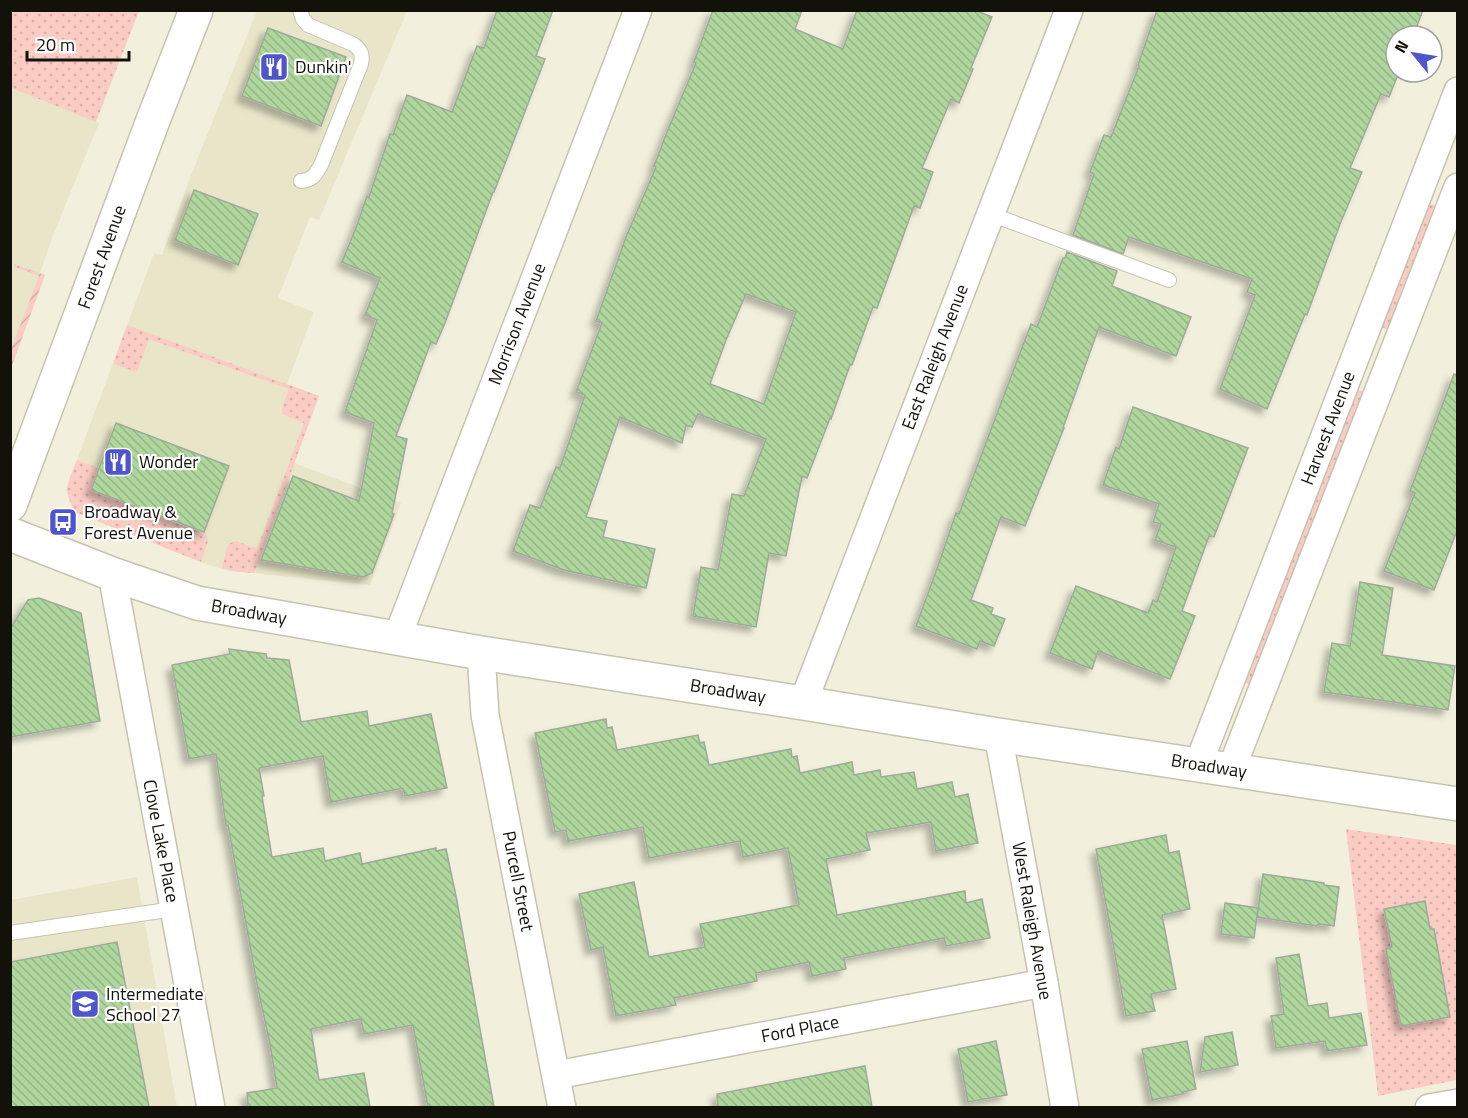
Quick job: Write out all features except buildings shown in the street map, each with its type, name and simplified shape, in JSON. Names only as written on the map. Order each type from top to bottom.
[{"type":"street","name":"Forest Avenue","points":[[10,505],[196,10]]},
{"type":"street","name":"Morrison Avenue","points":[[397,638],[638,10]]},
{"type":"street","name":"East Raleigh Avenue","points":[[803,703],[1069,10]]},
{"type":"street","name":"Harvest Avenue","points":[[1231,770],[1373,356],[1428,169],[1458,91]]},
{"type":"street","points":[[1428,169],[1458,180]]},
{"type":"street","name":"Harvest Avenue","points":[[1198,765],[1373,356],[1458,187]]},
{"type":"street","name":"Broadway","points":[[10,534],[112,574],[197,603],[481,653],[998,735],[1458,804]]},
{"type":"street","name":"Clove Lake Place","points":[[112,574],[211,1107]]},
{"type":"street","name":"Purcell Street","points":[[481,653],[485,715],[562,1107]]},
{"type":"street","name":"West Raleigh Avenue","points":[[998,735],[1065,1107]]},
{"type":"street","name":"Ford Place","points":[[556,1075],[1044,983]]},
{"type":"street","points":[[1428,1107],[1458,1103]]},
{"type":"lane","points":[[300,10],[308,25],[352,44],[359,48],[362,55],[361,64],[321,165],[309,180],[301,181]]},
{"type":"lane","points":[[990,214],[1168,280]]},
{"type":"lane","points":[[10,933],[174,909]]},
{"type":"shaded area","points":[[10,11],[139,11],[96,122],[11,88]]},
{"type":"shaded area","points":[[257,11],[407,11],[319,220],[310,217],[278,298],[314,312],[287,384],[319,396],[294,463],[401,503],[370,585],[231,571],[208,565],[77,513],[70,503],[66,489],[154,253],[162,255],[193,170]]},
{"type":"shaded area","points":[[11,88],[99,123],[52,238],[40,273],[45,275],[11,368]]},
{"type":"shaded area","points":[[1433,204],[1437,208],[1390,329],[1387,330],[1382,327],[1382,324],[1426,210],[1429,205]]},
{"type":"shaded area","points":[[14,264],[45,275],[11,368],[11,349],[39,276],[15,267]]},
{"type":"shaded area","points":[[127,325],[319,396],[254,573],[222,568],[230,543],[236,541],[257,549],[304,423],[282,414],[289,389],[149,339],[137,372],[113,364]]},
{"type":"shaded area","points":[[1357,390],[1364,393],[1250,685],[1244,682]]},
{"type":"shaded area","points":[[77,460],[99,468],[91,490],[206,534],[208,541],[201,562],[77,513],[69,498],[68,487]]},
{"type":"shaded area","points":[[1346,829],[1457,845],[1457,1080],[1378,1096]]},
{"type":"shaded area","name":"Intermediate School 27","points":[[137,877],[177,1107],[11,1108],[11,900]]},
{"type":"place","name":"Dunkin'","points":[[274,67]]},
{"type":"place","name":"Wonder","points":[[118,462]]},
{"type":"place","name":"Broadway & Forest Avenue","points":[[63,522]]},
{"type":"place","name":"Intermediate School 27","points":[[85,1004]]}]
